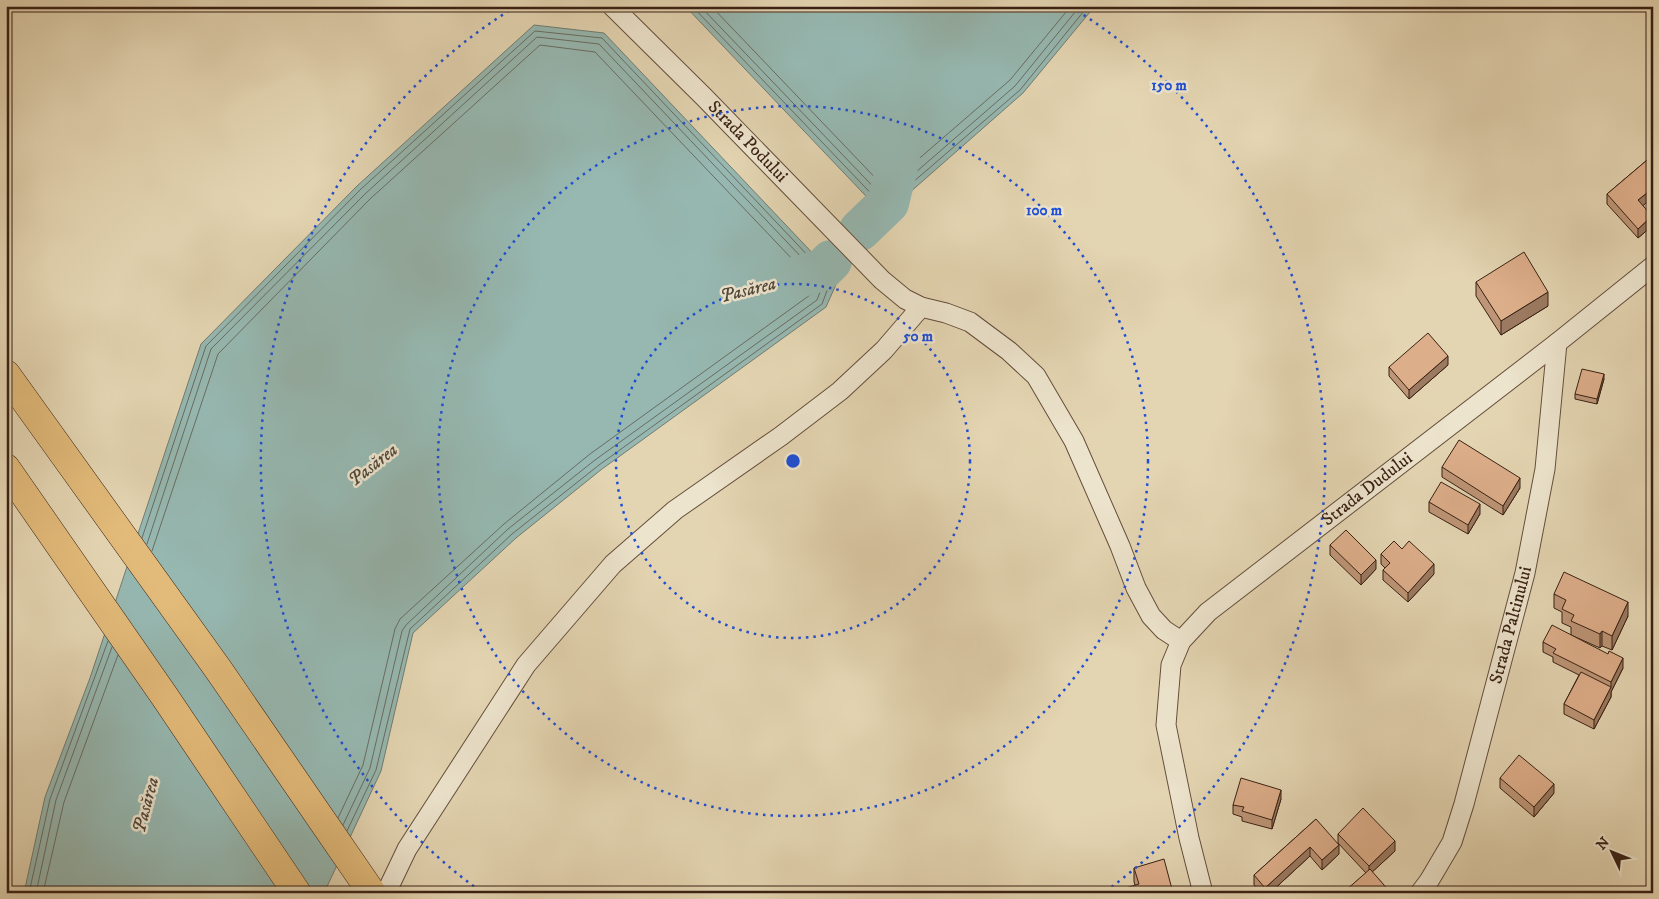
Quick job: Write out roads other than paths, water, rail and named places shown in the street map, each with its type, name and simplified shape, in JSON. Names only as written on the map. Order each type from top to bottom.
[{"type":"highway","points":[[6,374],[218,669],[372,893]]},
{"type":"highway","points":[[6,468],[165,697],[297,893]]},
{"type":"street","name":"Strada Podului","points":[[612,6],[697,90],[882,280],[905,298],[921,307],[946,313],[970,322],[1010,350],[1036,376],[1074,441],[1120,546],[1136,588],[1151,616],[1164,630],[1181,641]]},
{"type":"street","name":"Strada Dudului","points":[[1203,893],[1189,838],[1166,725],[1171,665],[1181,641],[1208,612],[1557,343],[1653,266]]},
{"type":"street","points":[[386,893],[407,849],[526,665],[613,564],[675,510],[781,436],[840,391],[884,350],[921,307]]},
{"type":"street","name":"Strada Paltinului","points":[[1420,893],[1452,842],[1464,804],[1525,574],[1545,469],[1557,343]]},
{"type":"water","points":[[685,6],[1095,6],[1023,93],[884,215]]},
{"type":"water","points":[[534,25],[604,33],[838,280],[826,307],[602,469],[516,538],[413,633],[381,771],[324,893],[24,893],[45,797],[90,678],[201,344],[357,186]]},
{"type":"waterway","name":"Pasărea","points":[[860,230],[888,203],[899,158]]},
{"type":"waterway","name":"Pasărea","points":[[771,285],[822,270],[831,261]]}]
